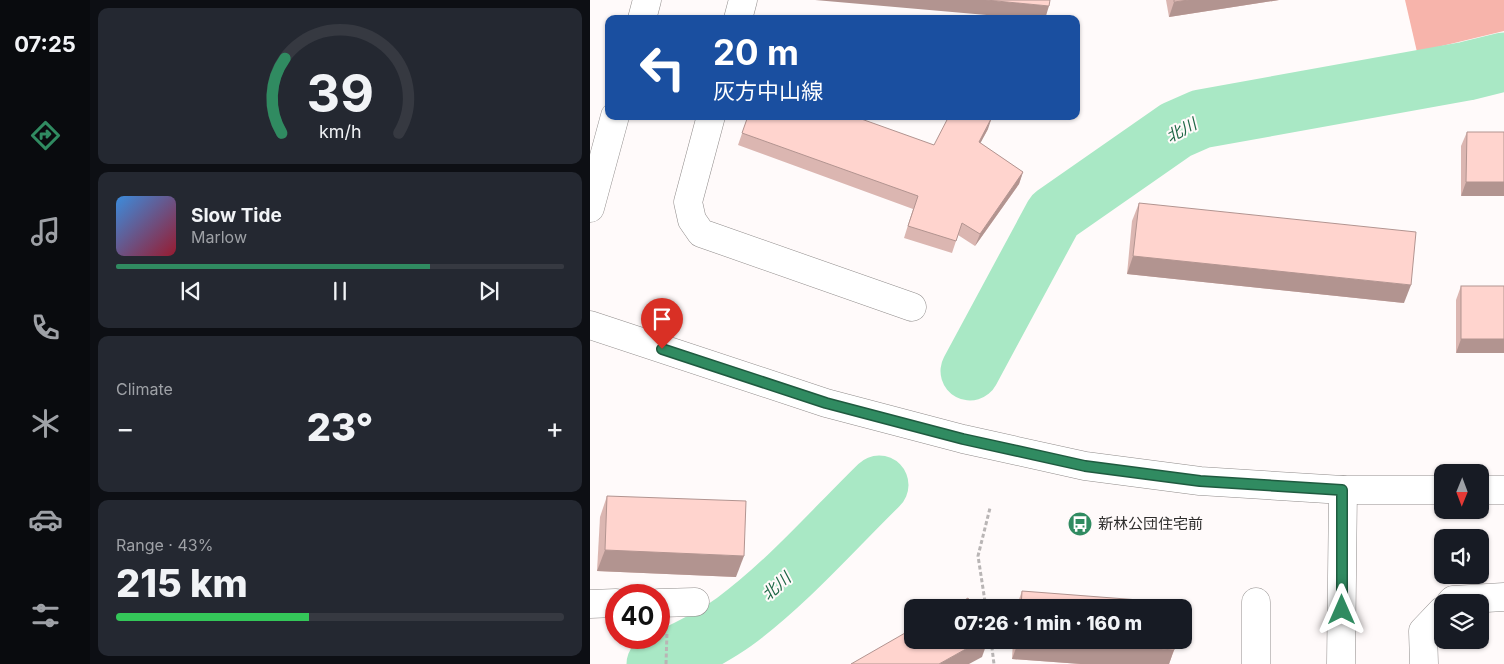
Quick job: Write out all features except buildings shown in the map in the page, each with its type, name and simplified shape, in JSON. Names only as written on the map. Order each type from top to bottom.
[{"type":"main road","points":[[643,15],[647,0]]},
{"type":"main road","points":[[739,15],[743,0]]},
{"type":"main road","points":[[590,208],[614,120]]},
{"type":"main road","points":[[710,120],[688,202],[692,220],[701,233],[912,307]]},
{"type":"main road","points":[[590,324],[826,403],[1085,466],[1200,481],[1342,490],[1434,490]]},
{"type":"main road","points":[[1341,664],[1342,490]]},
{"type":"main road","points":[[1489,490],[1504,490]]},
{"type":"main road","points":[[1489,599],[1504,598]]},
{"type":"main road","points":[[670,602],[695,602]]},
{"type":"main road","points":[[1256,602],[1256,664]]},
{"type":"main road","points":[[590,604],[605,603]]},
{"type":"main road","points":[[1424,664],[1423,631],[1434,619]]},
{"type":"path","points":[[985,599],[978,556],[990,508]]},
{"type":"path","points":[[992,649],[994,664]]},
{"type":"shaded area","points":[[1405,0],[1504,0],[1504,31],[1417,52]]},
{"type":"waterway","name":"北川","points":[[970,371],[1054,215],[1176,130],[1201,119],[1467,71],[1504,62]]},
{"type":"waterway","name":"北川","points":[[656,664],[715,634],[754,607],[791,574],[879,485]]},
{"type":"place","name":"新林公団住宅前","points":[[1080,524]]},
{"type":"route","points":[[662,349],[826,403],[963,439],[1085,466],[1200,481],[1342,490],[1342,610]]}]
